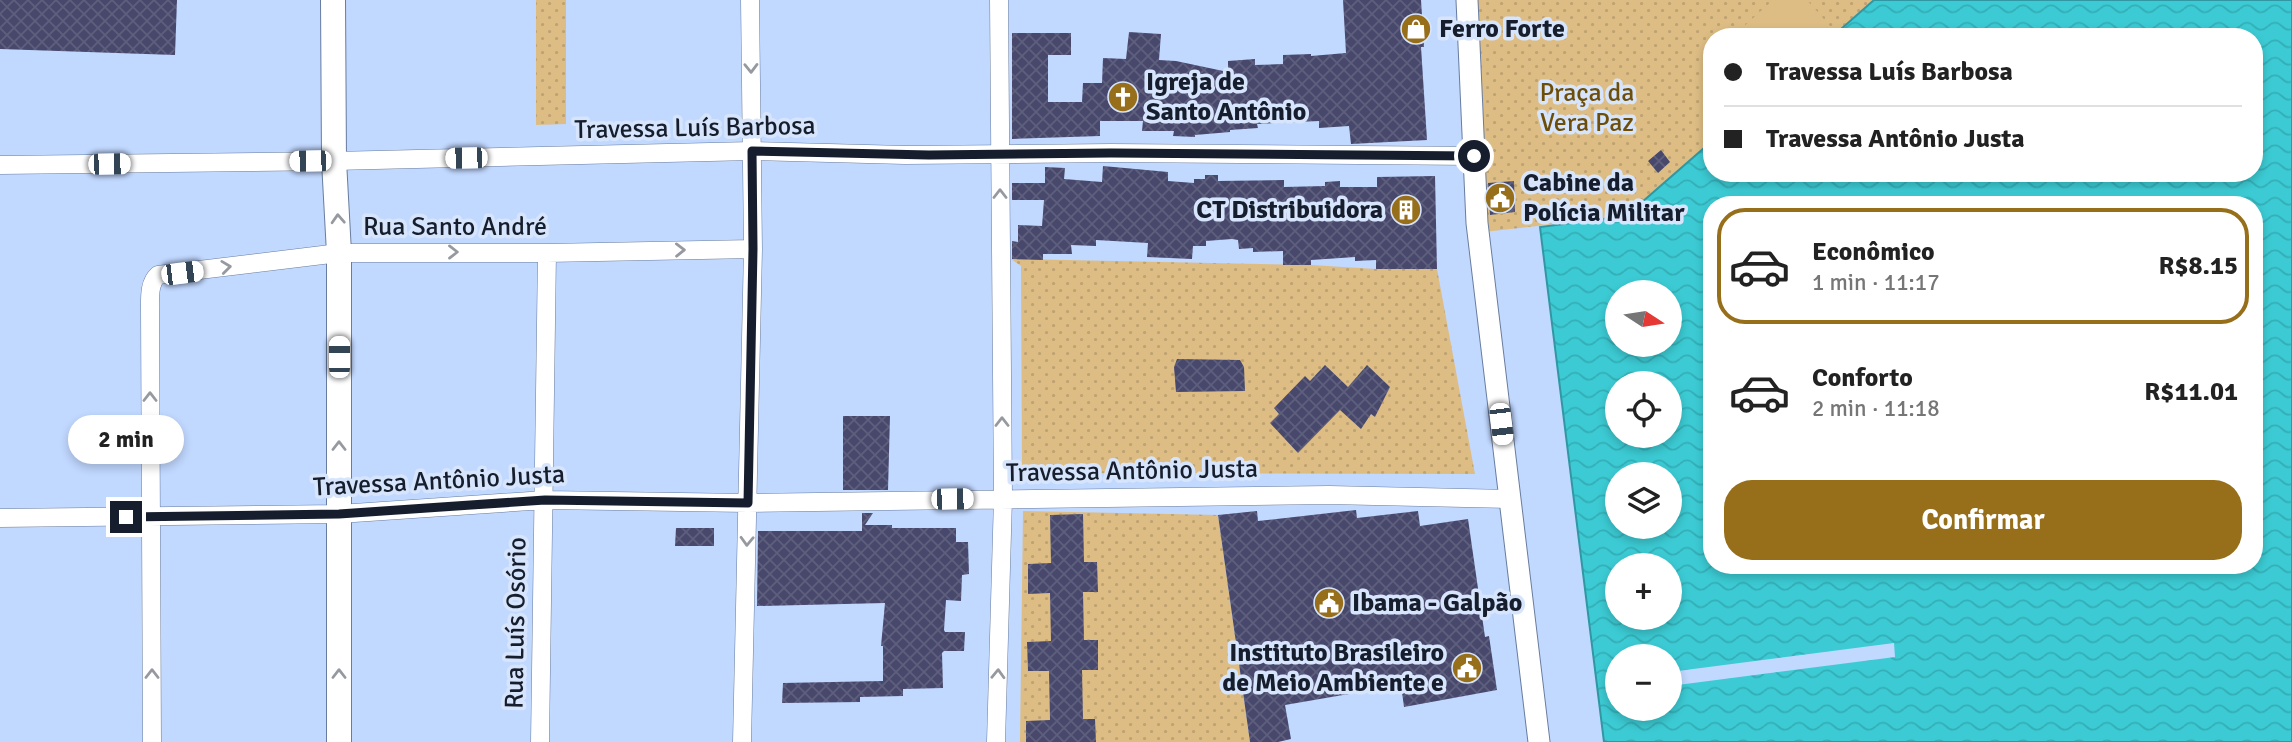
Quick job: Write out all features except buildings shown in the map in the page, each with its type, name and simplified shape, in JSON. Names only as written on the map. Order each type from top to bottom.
[{"type":"main road","points":[[332,0],[334,161],[340,253],[339,742]]},
{"type":"street","points":[[742,742],[753,249],[750,0]]},
{"type":"street","points":[[996,742],[1003,498],[999,0]]},
{"type":"street","points":[[1467,0],[1477,223],[1539,742]]},
{"type":"street","name":"Travessa Luís Barbosa","points":[[0,165],[334,161],[752,151],[1000,155],[1111,153],[1474,156]]},
{"type":"street","name":"Rua Santo André","points":[[151,517],[150,292],[158,275],[340,253],[753,249]]},
{"type":"street","name":"Rua Luís Osório","points":[[540,742],[547,253]]},
{"type":"street","name":"Travessa Antônio Justa","points":[[0,518],[339,514],[545,500],[748,503],[1329,495],[1510,499]]},
{"type":"street","points":[[151,517],[152,742]]},
{"type":"green space","points":[[536,0],[566,0],[566,124],[536,125]]},
{"type":"green space","name":"Praça da Vera Paz","points":[[1473,0],[1874,0],[1842,28],[1703,28],[1703,149],[1626,216],[1484,232]]},
{"type":"green space","points":[[1773,0],[1807,0],[1830,26],[1828,28],[1742,28]]},
{"type":"green space","points":[[1011,259],[1437,269],[1475,474],[1022,473],[1021,266]]},
{"type":"green space","points":[[1023,511],[1218,515],[1250,742],[1020,742]]},
{"type":"water","points":[[1874,0],[2292,0],[2292,742],[1604,742],[1540,227],[1626,216],[1703,149],[1703,182],[2263,182],[2263,28],[1842,28]]},
{"type":"pier","points":[[1894,643],[1895,657],[1682,684],[1682,670]]},
{"type":"place","name":"Ferro Forte","points":[[1416,29]]},
{"type":"place","name":"Igreja de Santo Antônio","points":[[1123,97]]},
{"type":"place","name":"Cabine da Polícia Militar","points":[[1500,198]]},
{"type":"place","name":"CT Distribuidora","points":[[1406,210]]},
{"type":"place","name":"Ibama - Galpão","points":[[1329,603]]},
{"type":"place","name":"Instituto Brasileiro de Meio Ambiente e","points":[[1467,668]]},
{"type":"route","points":[[126,517],[339,514],[545,500],[748,503],[753,249],[752,151],[929,155],[1111,153],[1474,156]]}]
